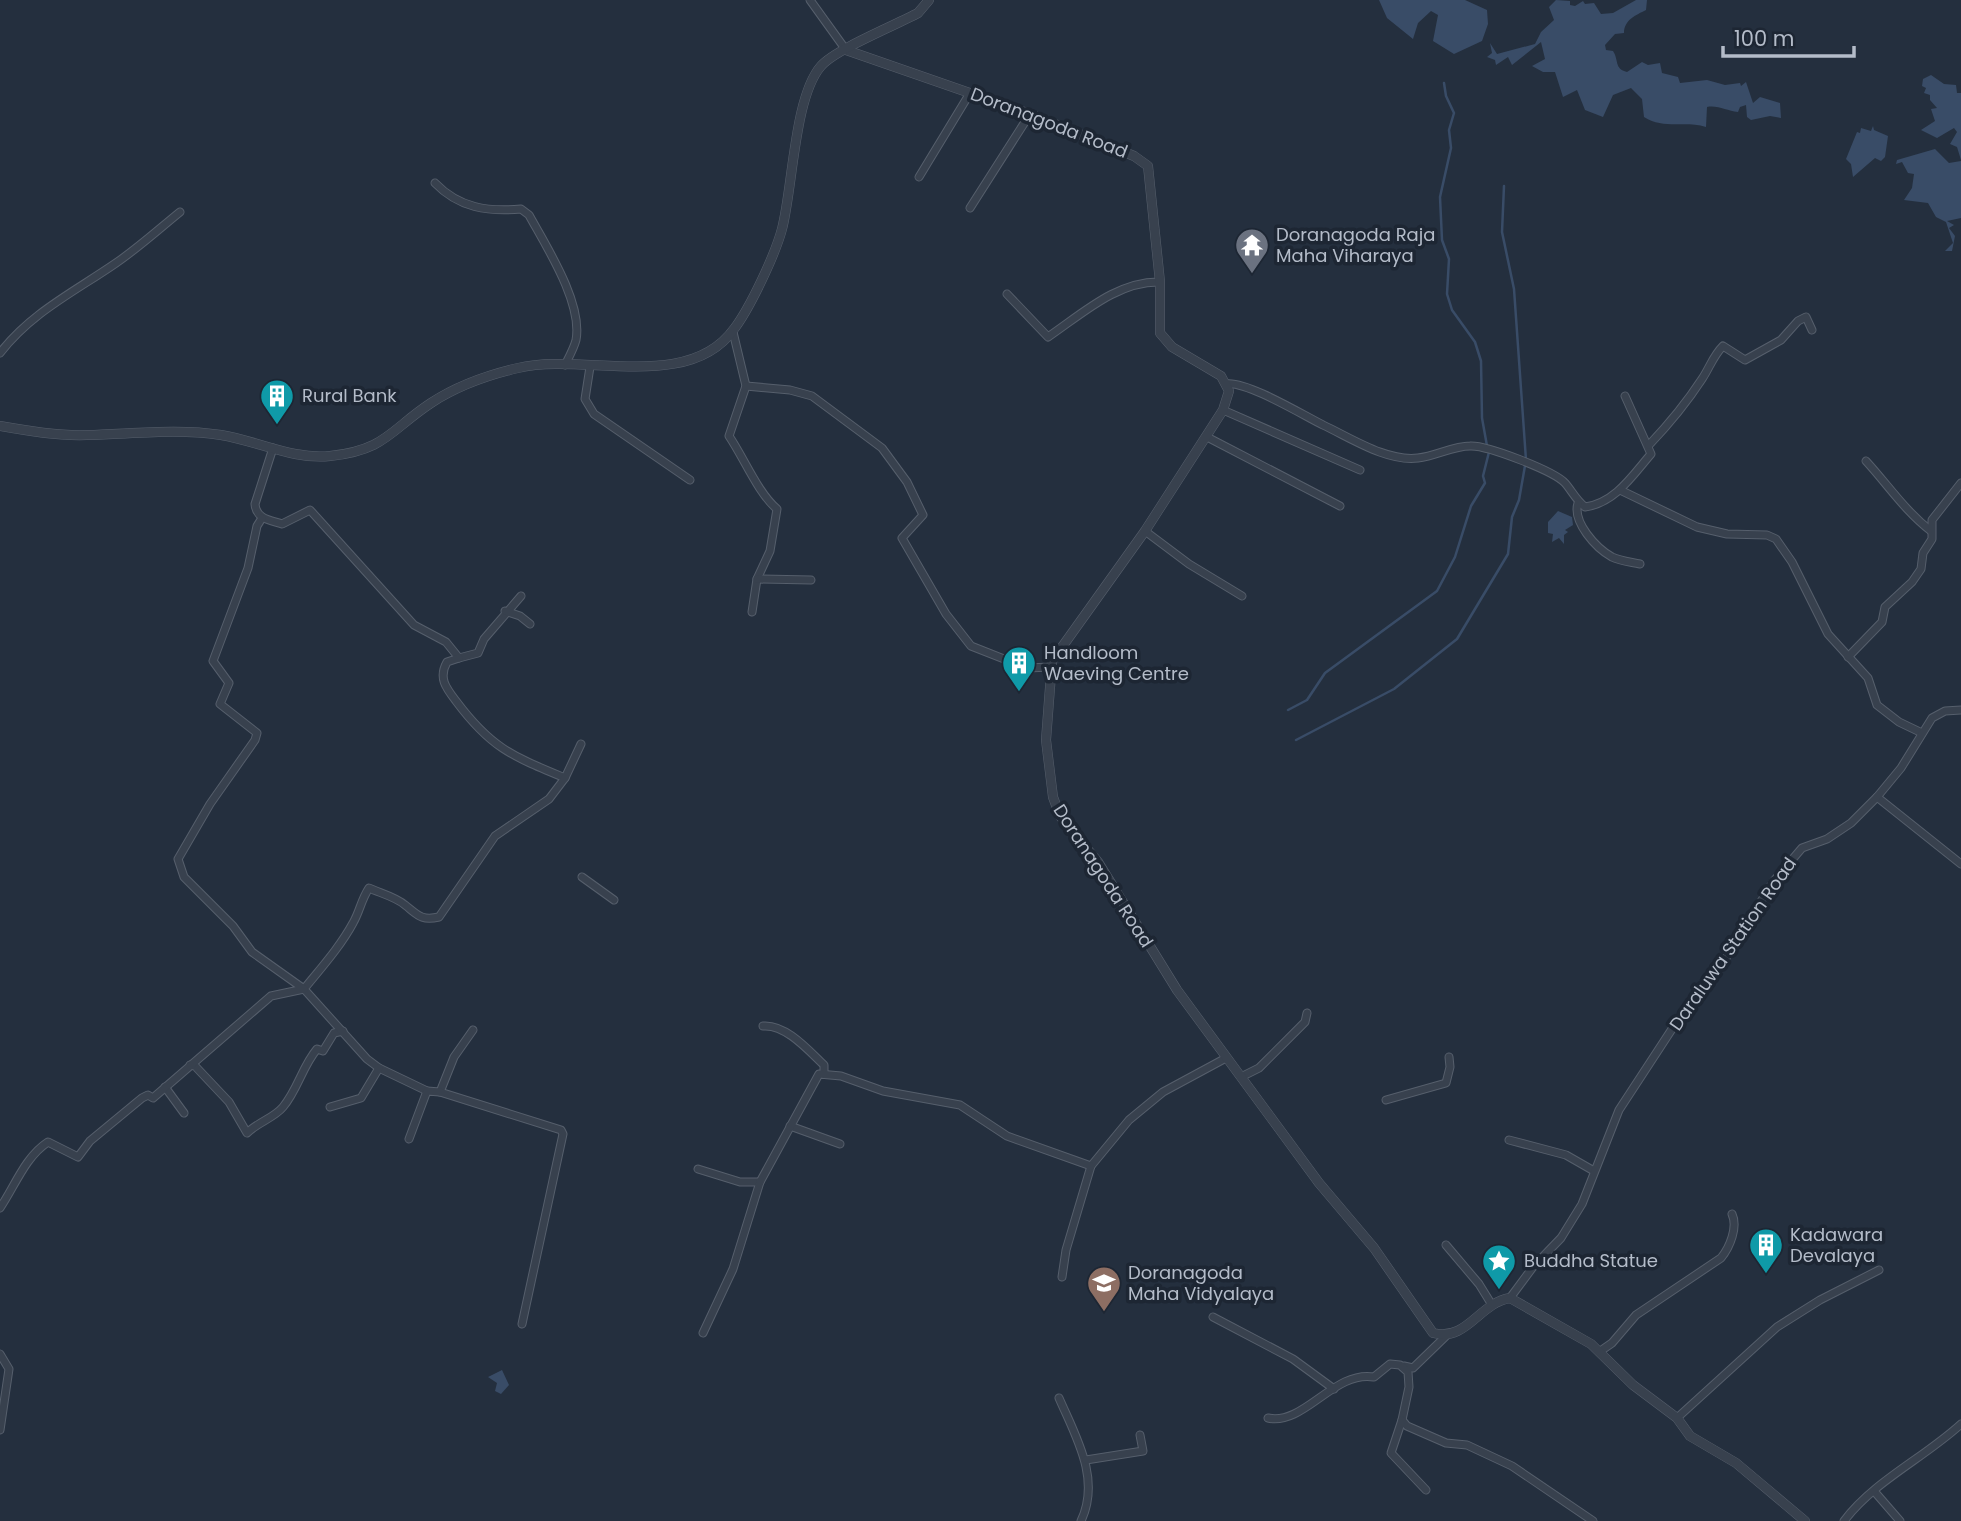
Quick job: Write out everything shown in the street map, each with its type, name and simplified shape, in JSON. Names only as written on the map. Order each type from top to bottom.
[{"type":"street","points":[[810,0],[846,50]]},
{"type":"street","points":[[0,426],[84,435],[166,432],[221,435],[288,453],[328,456],[369,448],[390,438],[430,404],[463,386],[520,367],[590,367],[693,361],[733,332],[747,308],[781,231],[808,85],[822,64],[918,13],[929,0]]},
{"type":"street","name":"Doranagoda Road","points":[[846,50],[1030,114],[1134,156],[1148,166],[1160,282],[1160,333],[1172,347],[1221,376],[1229,391],[1223,410],[1207,437],[1081,624],[1061,647],[1052,667],[1046,740],[1052,797],[1060,816],[1098,862],[1177,990],[1226,1058],[1319,1183],[1374,1248],[1419,1316],[1433,1333],[1446,1336]]},
{"type":"street","points":[[919,177],[970,93]]},
{"type":"street","points":[[970,208],[1030,114]]},
{"type":"street","points":[[435,183],[461,204],[499,211],[522,209],[528,215],[560,272],[575,318],[576,340],[565,365]]},
{"type":"street","points":[[0,353],[18,330],[43,309],[117,263],[180,212]]},
{"type":"street","points":[[1007,293],[1048,337],[1113,293],[1144,282],[1160,282]]},
{"type":"street","points":[[1649,445],[1684,405],[1714,355],[1723,346],[1745,360],[1781,340],[1805,317],[1812,330]]},
{"type":"street","points":[[733,332],[746,386],[729,436],[746,460],[768,501],[777,509],[770,551],[757,579],[752,612]]},
{"type":"street","points":[[590,367],[585,398],[594,414],[690,480]]},
{"type":"street","points":[[1226,384],[1232,383],[1257,393],[1367,446],[1397,456],[1423,458],[1471,446],[1490,450],[1552,474],[1564,482],[1578,503],[1585,508],[1599,505],[1620,490],[1651,454],[1625,396]]},
{"type":"street","points":[[746,386],[790,390],[812,396],[882,448],[907,482],[923,515],[902,538],[938,594],[946,614],[971,646],[1027,668],[1052,667]]},
{"type":"street","points":[[1223,410],[1360,470]]},
{"type":"street","points":[[1207,437],[1340,506]]},
{"type":"street","points":[[273,448],[255,505],[256,512],[262,518],[282,524],[310,510],[414,625],[446,642],[459,659]]},
{"type":"street","points":[[1866,461],[1893,490],[1908,513],[1931,531]]},
{"type":"street","points":[[1848,657],[1882,622],[1885,607],[1917,576],[1923,554],[1932,539],[1932,520],[1961,483]]},
{"type":"street","points":[[1620,490],[1697,527],[1731,535],[1767,535],[1776,539],[1792,562],[1828,634],[1848,657],[1860,666],[1868,678],[1877,705],[1899,722],[1922,733]]},
{"type":"street","points":[[1578,503],[1576,509],[1584,532],[1612,557],[1640,564]]},
{"type":"street","points":[[262,518],[257,526],[248,568],[213,661],[229,683],[220,704],[257,733],[255,740],[210,804],[178,859],[184,877],[233,926],[252,952],[304,989],[379,1068],[427,1091],[440,1092],[561,1130],[564,1134],[522,1324]]},
{"type":"street","points":[[1145,531],[1189,564],[1242,596]]},
{"type":"street","points":[[757,579],[811,580]]},
{"type":"street","points":[[521,596],[505,611],[484,639],[478,653],[447,662],[443,670],[444,684],[479,731],[513,756],[565,778]]},
{"type":"street","points":[[505,611],[520,616],[530,624]]},
{"type":"street","name":"Daraluwa Station Road","points":[[1510,1298],[1533,1267],[1561,1238],[1582,1204],[1619,1110],[1672,1029],[1718,971],[1773,881],[1802,848],[1827,839],[1851,823],[1877,797],[1901,768],[1932,718],[1945,710],[1961,710]]},
{"type":"street","points":[[0,1208],[22,1175],[26,1163],[40,1147],[48,1142],[78,1157],[90,1141],[142,1098],[148,1095],[153,1098],[271,996],[304,989],[336,950],[355,921],[361,900],[369,888],[405,905],[427,920],[439,917],[495,836],[549,799],[565,778],[581,744]]},
{"type":"street","points":[[1877,797],[1961,864]]},
{"type":"street","points":[[582,877],[614,900]]},
{"type":"street","points":[[1241,1077],[1259,1069],[1305,1022],[1307,1013]]},
{"type":"street","points":[[764,1026],[772,1026],[796,1040],[824,1065],[824,1074]]},
{"type":"street","points":[[440,1092],[454,1057],[473,1030]]},
{"type":"street","points":[[190,1065],[195,1066],[229,1101],[241,1127],[247,1133],[284,1107],[303,1078],[306,1063],[317,1049],[323,1051],[334,1033],[343,1031]]},
{"type":"street","points":[[1386,1100],[1446,1083],[1450,1067],[1449,1057]]},
{"type":"street","points":[[1062,1277],[1066,1251],[1091,1166],[1129,1120],[1163,1093],[1226,1058]]},
{"type":"street","points":[[330,1107],[361,1098],[379,1068]]},
{"type":"street","points":[[704,1333],[733,1269],[760,1182],[819,1074],[841,1076],[883,1091],[960,1105],[1007,1136],[1091,1166]]},
{"type":"street","points":[[165,1087],[184,1113]]},
{"type":"street","points":[[409,1139],[427,1091]]},
{"type":"street","points":[[790,1126],[840,1144]]},
{"type":"street","points":[[1509,1140],[1566,1156],[1594,1171]]},
{"type":"street","points":[[698,1170],[740,1182],[760,1182]]},
{"type":"street","points":[[1599,1352],[1612,1343],[1636,1315],[1721,1258],[1728,1249],[1735,1220],[1732,1214]]},
{"type":"street","points":[[1446,1245],[1479,1284],[1492,1306]]},
{"type":"street","points":[[1677,1418],[1777,1327],[1821,1300],[1879,1270]]},
{"type":"street","points":[[1268,1418],[1275,1419],[1295,1412],[1334,1389],[1342,1381],[1365,1376],[1374,1377],[1390,1364],[1413,1368],[1446,1336],[1459,1332],[1498,1300],[1510,1298],[1599,1352],[1633,1385],[1677,1418],[1690,1436],[1736,1463],[1805,1521]]},
{"type":"street","points":[[1213,1317],[1293,1359],[1334,1389]]},
{"type":"street","points":[[0,1354],[9,1369],[0,1430]]},
{"type":"street","points":[[1400,1365],[1408,1372],[1409,1387],[1391,1453],[1426,1490]]},
{"type":"street","points":[[1059,1398],[1086,1460],[1090,1503],[1081,1521]]},
{"type":"street","points":[[1402,1420],[1407,1426],[1446,1443],[1467,1445],[1512,1466],[1593,1521]]},
{"type":"street","points":[[1844,1521],[1855,1506],[1940,1443],[1961,1424]]},
{"type":"street","points":[[1086,1460],[1143,1451],[1140,1435]]},
{"type":"street","points":[[1874,1491],[1900,1521]]},
{"type":"water","points":[[1379,0],[1465,0],[1487,10],[1488,24],[1482,41],[1454,54],[1433,41],[1438,15],[1431,11],[1418,23],[1413,39],[1387,18]]},
{"type":"water","points":[[1556,0],[1570,1],[1570,5],[1575,6],[1583,1],[1585,4],[1594,3],[1601,14],[1613,13],[1636,0],[1647,0],[1646,10],[1628,21],[1624,33],[1615,34],[1605,45],[1606,50],[1615,54],[1620,69],[1627,72],[1642,62],[1648,65],[1660,63],[1662,73],[1678,77],[1680,83],[1707,80],[1725,85],[1740,83],[1741,86],[1746,82],[1753,103],[1760,97],[1780,103],[1781,118],[1770,116],[1751,120],[1747,117],[1746,105],[1740,107],[1738,112],[1707,107],[1706,127],[1660,123],[1644,117],[1642,99],[1631,88],[1613,95],[1603,117],[1585,110],[1577,90],[1563,97],[1555,72],[1543,72],[1532,66],[1545,59],[1541,42],[1512,65],[1508,57],[1496,65],[1495,60],[1487,57],[1492,53],[1490,43],[1497,54],[1535,44],[1541,32],[1554,20],[1549,7]]},
{"type":"water","points":[[1931,75],[1944,84],[1956,85],[1957,93],[1961,93],[1961,160],[1957,147],[1950,144],[1957,132],[1954,128],[1937,138],[1921,130],[1935,121],[1931,109],[1937,108],[1930,100],[1930,95],[1924,93],[1926,88],[1922,86],[1923,79]]},
{"type":"water","points":[[1873,126],[1874,130],[1888,136],[1885,157],[1881,161],[1875,158],[1853,177],[1851,164],[1846,159],[1857,132],[1860,133],[1861,128],[1871,131]]},
{"type":"water","points":[[1935,149],[1949,163],[1961,161],[1961,218],[1947,221],[1954,225],[1949,228],[1955,236],[1952,251],[1945,251],[1953,243],[1946,222],[1936,217],[1928,203],[1904,200],[1912,188],[1914,174],[1908,173],[1902,162],[1896,164],[1897,160]]},
{"type":"water","points":[[1558,511],[1572,517],[1573,525],[1565,530],[1568,532],[1564,535],[1564,544],[1559,538],[1552,542],[1553,534],[1548,533],[1548,522]]},
{"type":"water","points":[[502,1370],[509,1385],[501,1394],[495,1391],[497,1383],[488,1377]]},
{"type":"waterway","points":[[1444,83],[1446,96],[1454,113],[1449,130],[1451,148],[1440,197],[1442,240],[1449,259],[1447,294],[1452,310],[1475,342],[1481,361],[1482,418],[1487,446]]},
{"type":"waterway","points":[[1296,740],[1394,689],[1457,639],[1508,554],[1512,517],[1519,500],[1526,460],[1514,289],[1502,232],[1504,186]]},
{"type":"waterway","points":[[1288,710],[1307,700],[1325,673],[1437,591],[1455,557],[1471,506],[1485,483],[1483,476],[1489,452]]},
{"type":"place","name":"Doranagoda Raja Maha Viharaya","points":[[1252,275]]},
{"type":"place","name":"Rural Bank","points":[[277,426]]},
{"type":"place","name":"Handloom Waeving Centre","points":[[1019,693]]},
{"type":"place","name":"Kadawara Devalaya","points":[[1766,1275]]},
{"type":"place","name":"Buddha Statue","points":[[1499,1291]]},
{"type":"place","name":"Doranagoda Maha Vidyalaya","points":[[1104,1313]]}]
